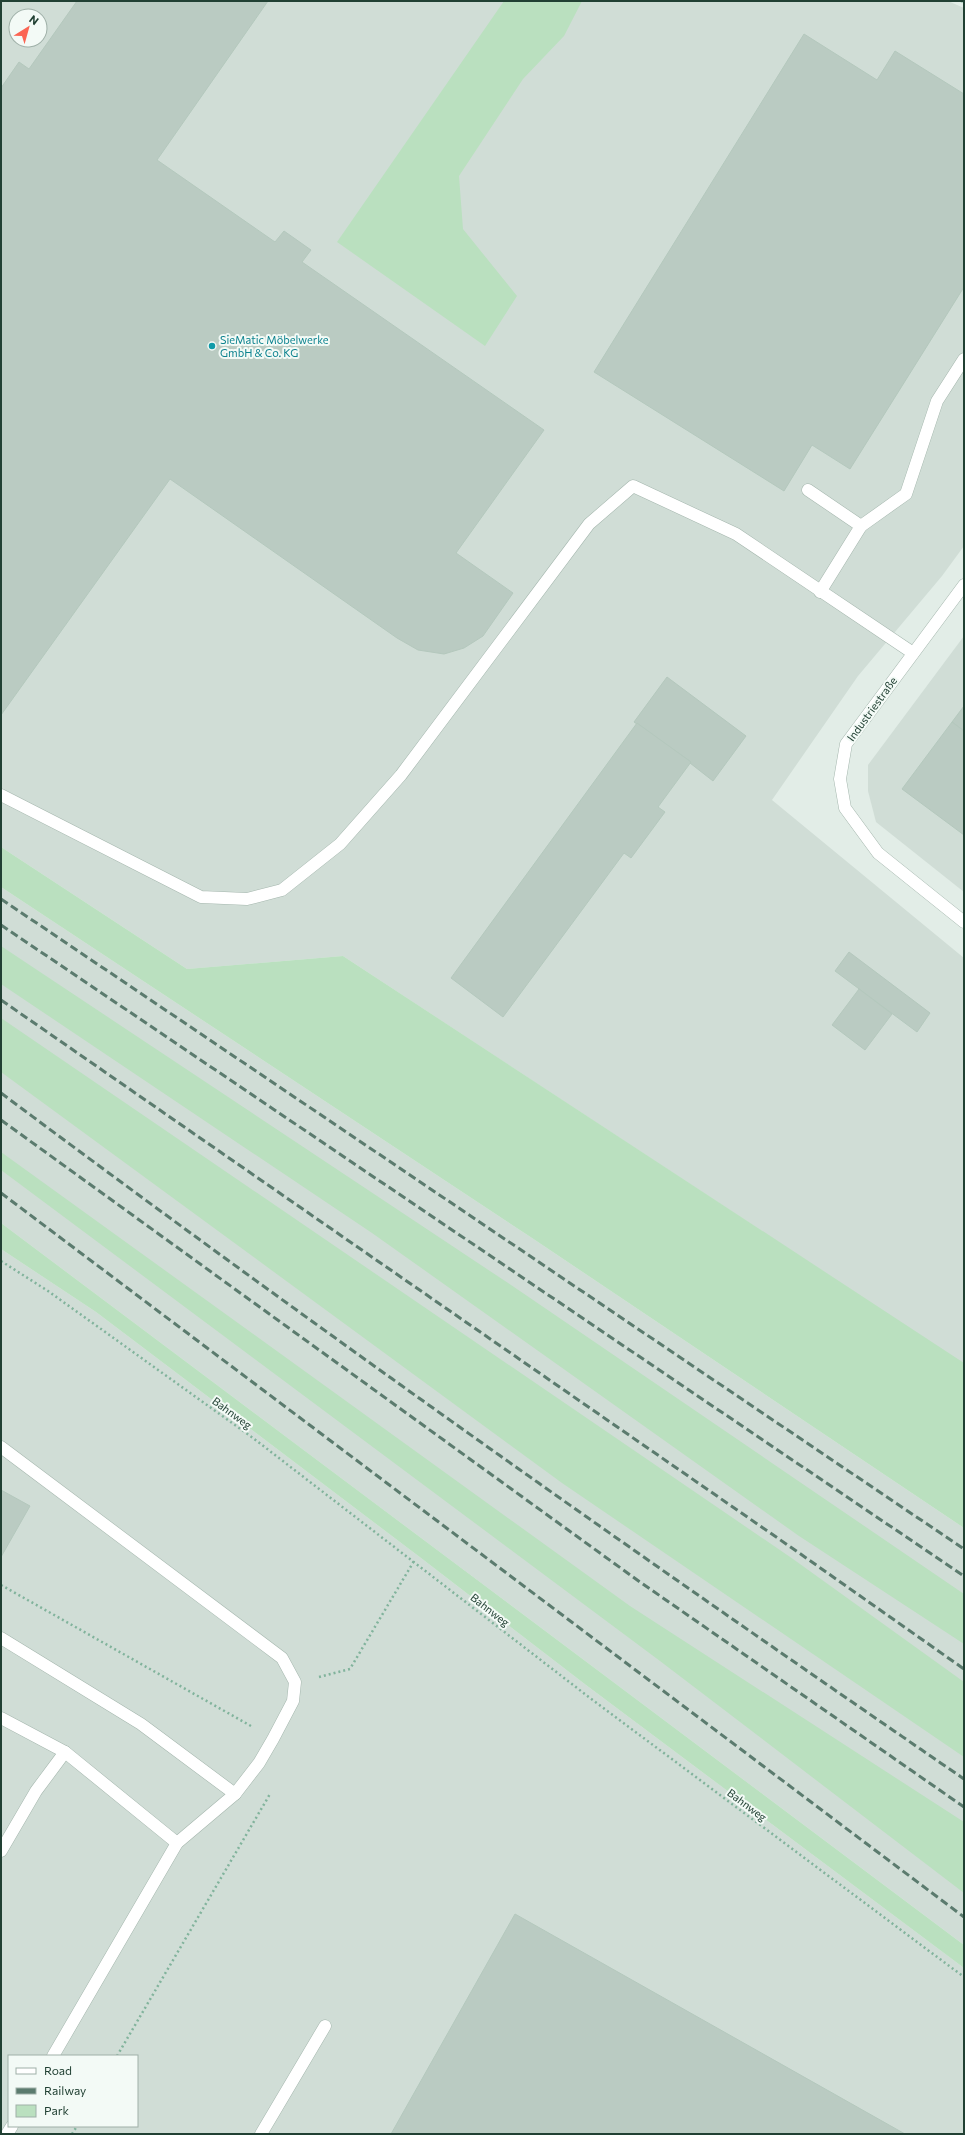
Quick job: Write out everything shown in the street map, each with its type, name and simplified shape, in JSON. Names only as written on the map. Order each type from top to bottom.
[{"type":"street","points":[[820,592],[861,526],[906,494],[937,401],[964,359]]},
{"type":"street","points":[[1,795],[201,897],[247,899],[282,890],[340,844],[401,775],[589,524],[633,486],[736,534],[820,592],[913,653]]},
{"type":"street","points":[[808,490],[861,526]]},
{"type":"street","name":"Industriestraße","points":[[964,585],[846,744],[840,779],[845,808],[878,853],[964,922]]},
{"type":"street","points":[[1,1447],[282,1658],[295,1682],[293,1701],[259,1763],[236,1794],[177,1843],[54,2055]]},
{"type":"street","points":[[1,1638],[141,1724],[236,1794]]},
{"type":"street","points":[[1,1718],[65,1752],[177,1843]]},
{"type":"street","points":[[1,1850],[36,1791],[65,1752]]},
{"type":"street","points":[[261,2134],[325,2026]]},
{"type":"path","name":"Bahnweg","points":[[1,1261],[48,1291],[246,1433],[590,1698],[964,1977]]},
{"type":"path","points":[[316,1677],[350,1669],[414,1561]]},
{"type":"path","points":[[1,1585],[273,1739]]},
{"type":"path","points":[[118,2055],[271,1791]]},
{"type":"shaded area","points":[[1,1],[948,1],[964,8],[964,546],[942,576],[858,676],[772,800],[964,958],[964,1364],[343,956],[187,969],[1,847]]},
{"type":"shaded area","points":[[964,636],[964,892],[876,822],[868,791],[868,765]]},
{"type":"shaded area","points":[[1,887],[532,1238],[964,1528],[964,1945],[1,1223]]},
{"type":"shaded area","points":[[1,1249],[96,1312],[586,1685],[964,1968],[964,2134],[1,2134]]},
{"type":"green space","points":[[504,1],[582,1],[564,36],[523,79],[459,176],[463,229],[517,296],[485,346],[337,242]]},
{"type":"green space","points":[[1,847],[187,969],[343,956],[964,1363],[964,1528],[532,1238],[1,887]]},
{"type":"green space","points":[[1,946],[514,1287],[964,1594],[964,1644],[799,1536],[372,1233],[1,984]]},
{"type":"green space","points":[[1,1018],[793,1559],[964,1682],[964,1757],[562,1483],[1,1072]]},
{"type":"green space","points":[[1,1152],[630,1606],[964,1822],[964,1893],[660,1661],[1,1170]]},
{"type":"green space","points":[[1,1223],[964,1945],[964,1968],[586,1685],[96,1312],[1,1249]]},
{"type":"building","name":"SieMatic Möbelwerke GmbH & Co. KG","points":[[77,1],[268,1],[157,160],[275,242],[284,231],[311,250],[302,262],[544,430],[456,553],[513,593],[483,636],[464,648],[444,654],[418,650],[397,638],[170,479],[1,715],[1,88],[19,62],[29,69],[44,48],[48,48],[48,42]]},
{"type":"building","points":[[804,34],[877,80],[895,51],[964,94],[964,287],[850,469],[812,445],[784,491],[594,372]]},
{"type":"building","points":[[667,677],[746,736],[713,781],[690,763],[691,762],[634,722]]},
{"type":"building","points":[[964,706],[964,731],[952,722]]},
{"type":"building","points":[[952,722],[964,731],[964,835],[902,789]]},
{"type":"building","points":[[637,723],[691,762],[658,807],[665,812],[631,858],[624,853],[503,1017],[451,978]]},
{"type":"building","points":[[849,952],[930,1013],[917,1032],[835,971]]},
{"type":"building","points":[[859,989],[892,1014],[865,1050],[832,1025]]},
{"type":"building","points":[[1,1490],[30,1506],[1,1557]]},
{"type":"building","points":[[515,1914],[905,2134],[391,2134]]},
{"type":"railway","points":[[1,899],[964,1549]]},
{"type":"railway","points":[[1,925],[964,1576]]},
{"type":"railway","points":[[1,1000],[792,1548],[964,1669]]},
{"type":"railway","points":[[1,1093],[239,1268],[479,1441],[964,1779]]},
{"type":"railway","points":[[1,1120],[640,1582],[964,1807]]},
{"type":"railway","points":[[1,1193],[964,1917]]},
{"type":"place","name":"SieMatic Möbelwerke GmbH & Co. KG","points":[[212,346]]}]
